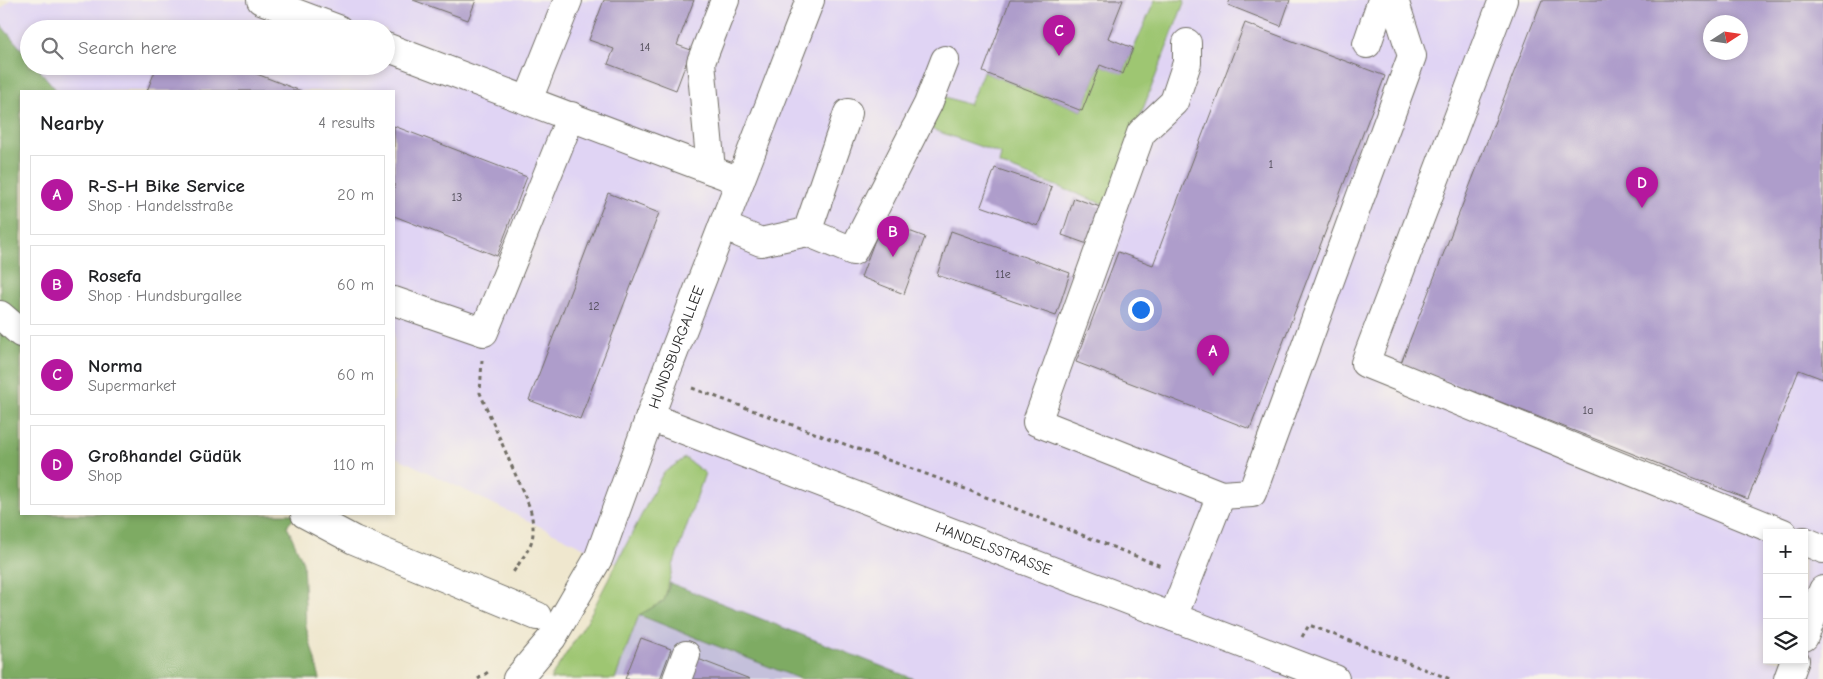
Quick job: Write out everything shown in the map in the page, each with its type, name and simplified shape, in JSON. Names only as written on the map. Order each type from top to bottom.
[{"type":"street","points":[[261,0],[314,20]]},
{"type":"street","points":[[528,100],[568,0]]},
{"type":"street","points":[[711,170],[701,62],[725,0]]},
{"type":"street","name":"HUNDSBURGALLEE","points":[[517,679],[552,638],[599,557],[664,378],[810,0]]},
{"type":"street","points":[[1367,44],[1382,0]]},
{"type":"street","points":[[1187,43],[1187,63],[1174,102],[1142,133],[1037,422],[1222,495],[1252,492],[1412,56],[1394,0]]},
{"type":"street","points":[[1503,0],[1365,362],[1773,529]]},
{"type":"street","points":[[395,50],[740,181]]},
{"type":"street","points":[[723,226],[761,242],[807,232],[853,251],[928,104],[945,60]]},
{"type":"street","points":[[807,232],[848,113]]},
{"type":"street","points":[[395,301],[484,332],[571,116]]},
{"type":"street","points":[[0,316],[20,332]]},
{"type":"street","name":"HANDELSSTRASSE","points":[[650,417],[1335,679]]},
{"type":"street","points":[[1174,617],[1222,495]]},
{"type":"street","points":[[307,515],[354,540],[538,616]]},
{"type":"street","points":[[322,515],[354,540]]},
{"type":"street","points":[[1808,543],[1823,549]]},
{"type":"street","points":[[1788,679],[1794,664]]},
{"type":"path","points":[[484,332],[480,393],[530,508],[534,525],[533,541],[510,577]]},
{"type":"path","points":[[664,378],[945,481],[1189,577]]},
{"type":"path","points":[[1290,662],[1309,625],[1450,679]]},
{"type":"shaded area","points":[[10,0],[1823,0],[1823,679],[901,679],[672,590],[395,456],[395,90],[56,90],[44,75],[395,75],[395,20],[20,20],[20,47],[0,24],[0,10]]},
{"type":"shaded area","points":[[639,615],[800,679],[615,679]]},
{"type":"green space","points":[[1155,0],[1185,0],[1106,205],[999,164],[1001,154],[931,129],[943,96],[969,105],[983,72],[1082,111],[1100,65],[1123,73]]},
{"type":"green space","points":[[0,24],[20,47],[20,75],[44,75],[56,90],[20,90],[20,515],[297,515],[287,526],[303,562],[306,627],[320,679],[0,679]]},
{"type":"green space","points":[[685,458],[705,473],[673,566],[664,601],[639,615],[615,679],[550,679],[587,621],[663,473]]},
{"type":"green space","points":[[670,583],[914,679],[800,679],[639,615],[664,601]]},
{"type":"building","points":[[413,0],[476,0],[468,20]]},
{"type":"building","points":[[604,0],[694,0],[677,45],[691,50],[676,90],[608,64],[614,49],[589,40]]},
{"type":"building","points":[[1010,0],[1123,0],[1108,38],[1133,48],[1123,74],[1100,65],[1082,111],[983,72]]},
{"type":"building","points":[[1230,0],[1290,0],[1281,26],[1228,5]]},
{"type":"building","points":[[1542,0],[1823,0],[1823,379],[1799,370],[1748,499],[1401,363]]},
{"type":"building","points":[[1245,23],[1385,76],[1250,429],[1076,362],[1118,252],[1153,265]]},
{"type":"building","points":[[153,75],[259,75],[298,90],[147,90]]},
{"type":"building","points":[[395,126],[527,177],[497,256],[395,216]]},
{"type":"building","points":[[995,168],[1052,187],[1038,226],[981,206]]},
{"type":"building","points":[[608,193],[659,213],[580,419],[529,400]]},
{"type":"building","points":[[1074,198],[1106,209],[1093,246],[1062,235]]},
{"type":"building","points":[[882,221],[925,237],[904,294],[861,277]]},
{"type":"building","points":[[951,231],[1070,273],[1056,316],[937,275]]},
{"type":"building","points":[[641,638],[671,649],[660,679],[625,679]]},
{"type":"building","points":[[698,659],[750,679],[690,679]]},
{"type":"place","name":"Norma","points":[[1059,56]]},
{"type":"place","name":"Großhandel Güdük","points":[[1642,208]]},
{"type":"place","name":"Rosefa","points":[[893,257]]},
{"type":"place","name":"R-S-H Bike Service","points":[[1213,376]]}]
